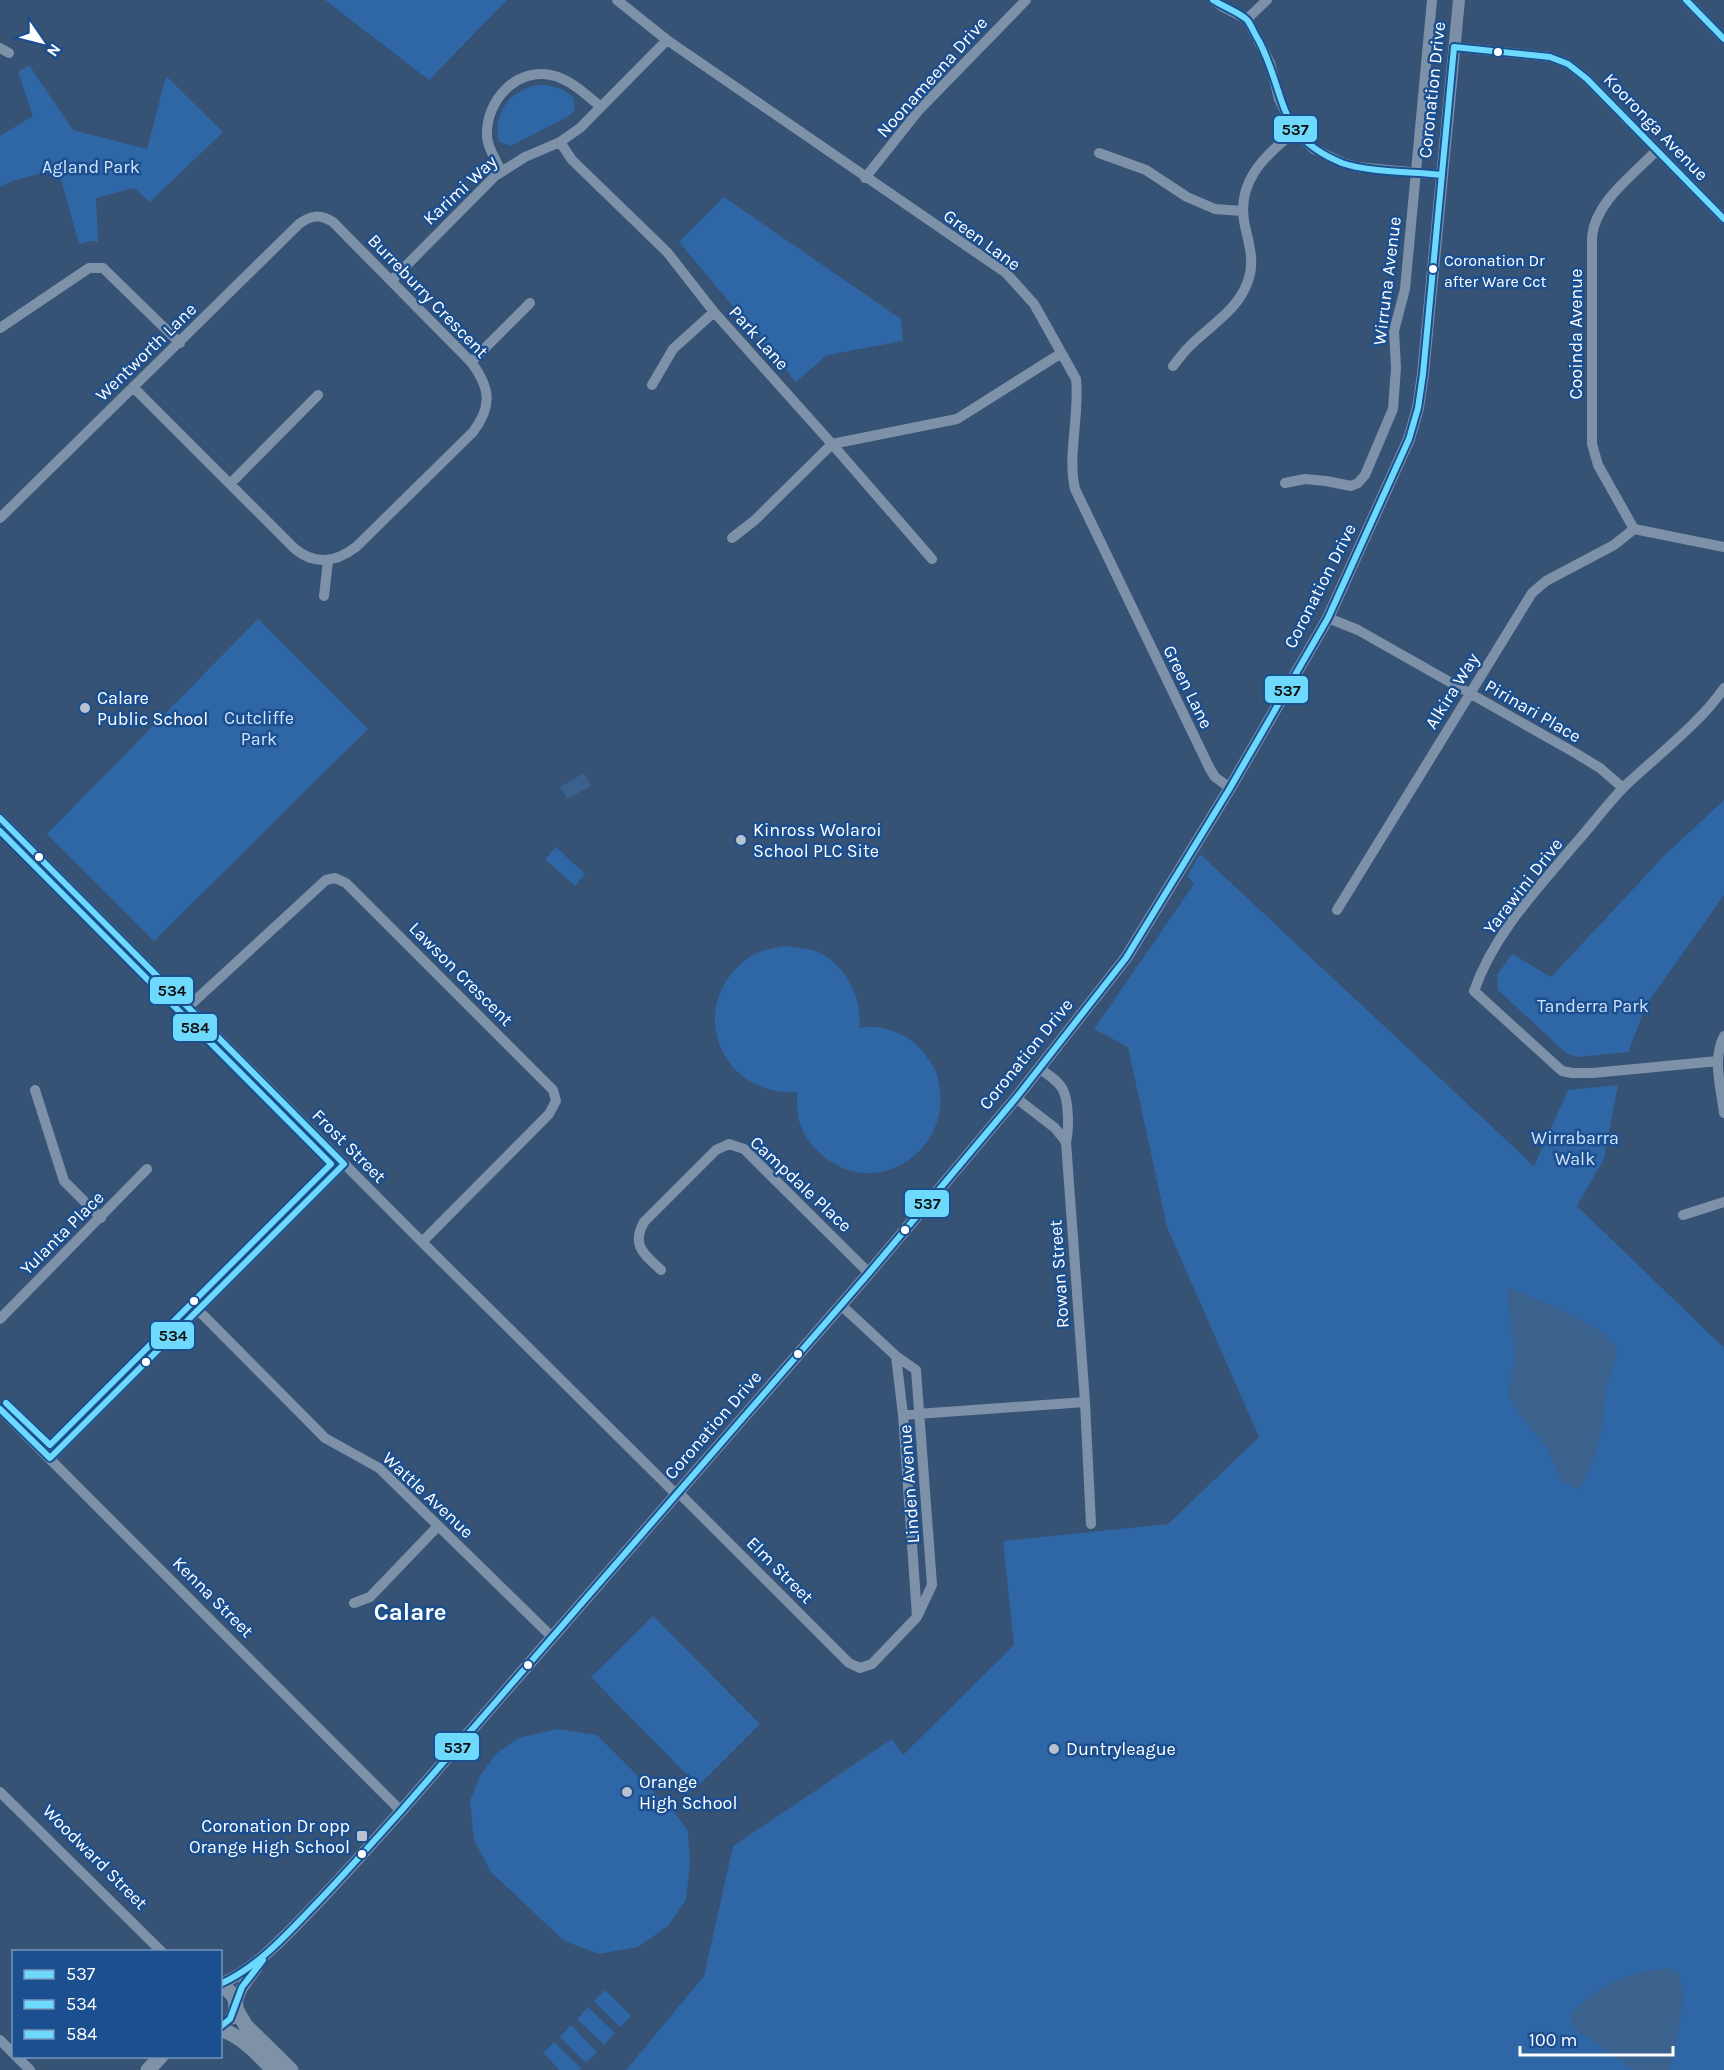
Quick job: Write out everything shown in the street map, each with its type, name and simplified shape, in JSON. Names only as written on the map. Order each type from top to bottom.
[{"type":"highway","points":[[222,1986],[229,1990],[246,2026],[291,2070]]},
{"type":"highway","points":[[222,2027],[232,2020],[236,2005]]},
{"type":"highway","points":[[222,2029],[247,2043],[273,2070]]},
{"type":"highway","points":[[148,2070],[159,2058]]},
{"type":"main road","name":"Coronation Drive","points":[[222,1984],[241,1974],[271,1949],[338,1881],[401,1811],[842,1305],[1016,1098],[1126,958],[1230,788],[1328,618],[1399,464],[1418,408],[1424,363],[1459,0]]},
{"type":"main road","name":"Coronation Drive","points":[[236,2005],[242,1988],[271,1949]]},
{"type":"street","name":"Green Lane","points":[[617,0],[667,40],[1006,273],[1034,304],[1076,379],[1078,393],[1072,474],[1075,489],[1210,770],[1215,777],[1230,788]]},
{"type":"street","name":"Noonameena Drive","points":[[866,178],[919,110],[1026,0]]},
{"type":"street","points":[[1213,0],[1222,7],[1248,19],[1270,63],[1279,99],[1295,131],[1314,149],[1343,164],[1371,170],[1442,175]]},
{"type":"street","points":[[1248,19],[1267,0]]},
{"type":"street","name":"Wirruna Avenue","points":[[1285,483],[1305,479],[1351,486],[1358,483],[1365,476],[1389,421],[1395,395],[1394,331],[1405,289],[1432,0]]},
{"type":"street","points":[[1686,0],[1724,39]]},
{"type":"street","name":"Karimi Way","points":[[391,281],[487,183],[501,171],[525,157],[560,142],[580,128],[667,40]]},
{"type":"street","name":"Kooronga Avenue","points":[[1454,47],[1550,57],[1568,64],[1587,79],[1724,219]]},
{"type":"street","points":[[501,171],[489,144],[488,122],[495,101],[515,81],[536,75],[552,75],[567,81],[600,106]]},
{"type":"street","points":[[1173,366],[1191,345],[1232,309],[1248,282],[1251,273],[1251,254],[1242,211],[1245,194],[1255,170],[1270,151],[1295,131]]},
{"type":"street","name":"Park Lane","points":[[560,142],[572,160],[667,252],[714,312],[932,559]]},
{"type":"street","name":"Cooinda Avenue","points":[[1634,529],[1598,465],[1592,444],[1592,237],[1595,221],[1606,201],[1656,151]]},
{"type":"street","points":[[1099,153],[1146,170],[1187,197],[1215,209],[1242,211]]},
{"type":"street","name":"Wentworth Lane","points":[[0,518],[180,344],[299,224],[311,216],[318,216]]},
{"type":"street","name":"Burreburry Crescent","points":[[318,216],[333,222],[471,362],[481,375],[487,392],[485,409],[479,424],[356,547],[341,557],[328,561]]},
{"type":"street","points":[[0,328],[89,267],[103,268],[180,344]]},
{"type":"street","points":[[471,362],[530,303]]},
{"type":"street","points":[[651,385],[673,349],[714,312]]},
{"type":"street","points":[[732,538],[755,520],[832,444],[957,419],[1060,354]]},
{"type":"street","points":[[134,388],[301,554],[314,560],[328,561],[324,596]]},
{"type":"street","points":[[230,484],[318,395]]},
{"type":"street","points":[[1634,529],[1724,548]]},
{"type":"street","name":"Alkira Way","points":[[1337,910],[1536,588],[1614,545],[1634,529]]},
{"type":"street","name":"Pirinari Place","points":[[1328,618],[1358,630],[1600,768],[1623,788]]},
{"type":"street","name":"Yarawini Drive","points":[[1718,1061],[1593,1073],[1563,1071],[1474,991],[1480,973],[1514,919],[1623,788],[1709,707],[1724,688]]},
{"type":"street","name":"Frost Street","points":[[0,818],[422,1242],[678,1494]]},
{"type":"street","name":"Lawson Crescent","points":[[188,1007],[326,880],[335,878],[346,883],[553,1090],[556,1101],[549,1114],[422,1242]]},
{"type":"street","points":[[1724,1036],[1718,1050],[1724,1113]]},
{"type":"street","name":"Rowan Street","points":[[1039,1068],[1063,1090],[1069,1132],[1066,1142],[1085,1402],[1091,1524]]},
{"type":"street","points":[[35,1090],[64,1181],[101,1218]]},
{"type":"street","points":[[1016,1098],[1055,1128],[1066,1142]]},
{"type":"street","name":"Campdale Place","points":[[661,1270],[639,1245],[638,1237],[644,1222],[716,1150],[729,1144],[744,1149],[869,1273]]},
{"type":"street","points":[[50,1458],[344,1164]]},
{"type":"street","name":"Yulanta Place","points":[[0,1318],[147,1169]]},
{"type":"street","points":[[1683,1215],[1724,1202]]},
{"type":"street","name":"Linden Avenue","points":[[842,1305],[896,1356],[916,1370],[932,1585],[917,1617],[872,1664],[860,1668]]},
{"type":"street","name":"Wattle Avenue","points":[[199,1311],[325,1438],[379,1468],[552,1637]]},
{"type":"street","name":"Linden Avenue","points":[[896,1356],[903,1415],[917,1617]]},
{"type":"street","points":[[903,1415],[1085,1402]]},
{"type":"street","name":"Kenna Street","points":[[0,1408],[401,1811]]},
{"type":"street","name":"Elm Street","points":[[678,1494],[849,1663],[860,1668]]},
{"type":"street","points":[[354,1603],[370,1597],[438,1526]]},
{"type":"street","name":"Woodward Street","points":[[0,1792],[160,1950]]},
{"type":"street","points":[[0,2040],[12,2052]]},
{"type":"street","points":[[18,2058],[30,2070]]},
{"type":"green space","points":[[325,0],[507,0],[429,80]]},
{"type":"green space","name":"Agland Park","points":[[29,65],[73,130],[147,149],[166,76],[223,132],[150,202],[134,188],[96,198],[98,242],[79,244],[58,169],[12,181],[0,187],[0,136],[33,116],[18,72]]},
{"type":"green space","points":[[545,85],[562,89],[574,98],[574,111],[567,117],[511,146],[499,142],[499,120],[507,102],[523,90]]},
{"type":"green space","points":[[724,197],[901,319],[903,341],[827,355],[796,382],[679,242]]},
{"type":"green space","name":"Cutcliffe Park","points":[[258,619],[368,729],[154,941],[47,834]]},
{"type":"green space","name":"Tanderra Park","points":[[1724,800],[1724,895],[1647,1004],[1628,1052],[1577,1057],[1566,1053],[1498,990],[1497,975],[1512,954],[1551,977],[1664,856]]},
{"type":"green space","points":[[556,847],[585,874],[575,886],[545,859]]},
{"type":"green space","name":"Wirrabarra Walk","points":[[1200,854],[1534,1166],[1568,1090],[1618,1085],[1604,1159],[1577,1206],[1724,1348],[1724,2070],[626,2070],[704,1976],[733,1846],[892,1739],[903,1755],[1014,1645],[1003,1541],[1168,1524],[1259,1437],[1167,1227],[1128,1047],[1094,1029],[1194,884],[1187,876]]},
{"type":"green space","points":[[784,946],[812,950],[833,962],[849,981],[854,993],[860,1016],[859,1028],[877,1027],[904,1036],[924,1053],[934,1067],[941,1100],[936,1124],[925,1145],[907,1161],[886,1171],[863,1173],[839,1166],[817,1150],[802,1130],[798,1117],[797,1092],[769,1089],[746,1079],[729,1062],[718,1042],[715,1019],[719,995],[732,973],[753,955]]},
{"type":"green space","points":[[653,1616],[760,1724],[698,1786],[591,1677]]},
{"type":"green space","points":[[557,1729],[597,1735],[675,1813],[688,1831],[690,1863],[686,1900],[669,1925],[638,1947],[599,1954],[564,1941],[491,1872],[474,1840],[470,1801],[480,1776],[496,1754],[518,1738]]},
{"type":"green space","points":[[605,1990],[631,2016],[620,2027],[594,2001]]},
{"type":"green space","points":[[588,2007],[615,2033],[604,2045],[577,2019]]},
{"type":"green space","points":[[571,2025],[597,2052],[586,2063],[560,2037]]},
{"type":"green space","points":[[554,2042],[581,2068],[579,2070],[560,2070],[543,2053]]},
{"type":"shaded area","points":[[584,773],[591,786],[567,799],[560,787]]},
{"type":"shaded area","points":[[1507,1288],[1548,1304],[1597,1329],[1615,1346],[1616,1359],[1607,1385],[1603,1423],[1598,1443],[1592,1463],[1578,1490],[1561,1480],[1548,1449],[1519,1414],[1508,1394],[1515,1357]]},
{"type":"shaded area","points":[[1669,1968],[1679,1974],[1682,2009],[1670,2067],[1667,2070],[1634,2070],[1573,2028],[1570,2015],[1591,1995],[1628,1976]]},
{"type":"transit line","name":"537","points":[[1213,0],[1248,21],[1268,61],[1286,112],[1294,127],[1320,152],[1352,166],[1442,175]]},
{"type":"transit line","name":"537","points":[[1686,0],[1724,39]]},
{"type":"transit line","name":"537","points":[[222,1983],[247,1969],[281,1940],[401,1811],[869,1273],[1016,1098],[1126,958],[1230,788],[1328,618],[1409,439],[1418,408],[1423,374],[1454,47],[1550,57],[1568,64],[1587,79],[1724,219]]},
{"type":"transit line","name":"534","points":[[0,818],[344,1164],[50,1458],[0,1409]]},
{"type":"transit line","name":"584","points":[[0,831],[331,1164],[50,1445],[6,1403]]},
{"type":"transit line","name":"537","points":[[222,2025],[230,2019],[242,1987],[263,1960]]},
{"type":"place","name":"Coronation Dr after Ware Cct","points":[[1433,269]]},
{"type":"place","name":"Calare Public School","points":[[85,708]]},
{"type":"place","name":"Kinross Wolaroi School PLC Site","points":[[741,840]]},
{"type":"place","name":"Duntryleague","points":[[1054,1749]]},
{"type":"place","name":"Orange High School","points":[[627,1792]]},
{"type":"place","name":"Coronation Dr opp Orange High School","points":[[362,1836]]},
{"type":"district","name":"Calare","points":[[410,1612]]}]
